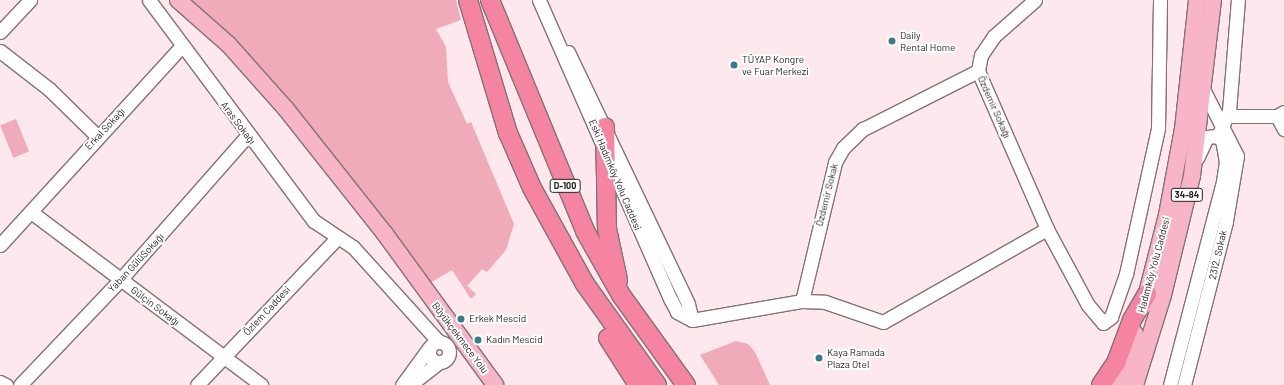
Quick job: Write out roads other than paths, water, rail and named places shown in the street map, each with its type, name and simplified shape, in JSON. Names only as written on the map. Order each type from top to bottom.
[{"type":"highway","name":"D-100","points":[[468,0],[508,133],[543,210],[585,284],[657,385]]},
{"type":"highway","name":"D-100","points":[[490,0],[585,231],[621,295],[686,385]]},
{"type":"highway","points":[[605,127],[607,230],[621,295]]},
{"type":"highway","points":[[543,210],[563,268],[638,385]]},
{"type":"highway","points":[[1102,385],[1116,363],[1132,320],[1147,294]]},
{"type":"main road","name":"Büyükçekmece Yolu","points":[[178,0],[229,45],[286,109],[385,234],[424,290],[495,385]]},
{"type":"main road","name":"Hadımköy Yolu Caddesi","points":[[1119,385],[1147,294],[1183,129],[1197,0]]},
{"type":"main road","name":"Hadımköy Yolu Caddesi","points":[[1135,385],[1164,295],[1193,167],[1204,91],[1213,0]]},
{"type":"street","points":[[0,32],[30,0]]},
{"type":"street","name":"Aras Sokağı","points":[[149,0],[181,47],[247,136],[314,221],[337,238],[353,247],[435,343]]},
{"type":"street","name":"Eski Hadımköy Yolu Caddesi","points":[[539,0],[574,76],[628,209],[677,312],[692,320]]},
{"type":"street","name":"Eski Hadımköy Yolu Caddesi","points":[[549,0],[574,76],[605,127],[688,304],[692,320]]},
{"type":"street","name":"Özdemir Sokağı","points":[[1035,0],[994,36],[981,55],[978,71],[1047,229],[1088,305],[1103,323],[1112,317],[1126,274],[1157,135],[1160,0]]},
{"type":"street","points":[[1222,127],[1238,0]]},
{"type":"street","name":"Erkal Sokağı","points":[[0,245],[31,212],[97,136],[181,47]]},
{"type":"street","points":[[0,51],[49,89],[97,136]]},
{"type":"street","name":"Özdemir Sokak","points":[[802,301],[835,162],[843,148],[863,129],[978,71]]},
{"type":"street","name":"2312. Sokak","points":[[1184,385],[1234,181],[1237,156],[1204,91]]},
{"type":"street","points":[[1193,167],[1207,137],[1222,127],[1281,114],[1284,129]]},
{"type":"street","name":"2312. Sokak","points":[[1170,385],[1223,181],[1226,150],[1222,127]]},
{"type":"street","name":"Yaban GülüSokağı","points":[[20,385],[120,280],[247,136]]},
{"type":"street","points":[[628,209],[645,210]]},
{"type":"street","name":"Gülçin Sokağı","points":[[31,212],[261,385]]},
{"type":"street","points":[[692,320],[802,301],[825,302],[883,322],[1047,229]]},
{"type":"street","name":"Özlem Caddesi","points":[[197,385],[337,238]]},
{"type":"street","points":[[410,385],[447,320]]},
{"type":"street","points":[[435,343],[448,347],[443,361]]},
{"type":"street","points":[[435,343],[430,357],[443,361]]},
{"type":"street","points":[[402,385],[422,366],[443,361],[469,349]]},
{"type":"street","points":[[0,382],[6,385]]},
{"type":"place","name":"Daily Rental Home","points":[[892,41]]},
{"type":"place","name":"TÜYAP Kongre ve Fuar Merkezi","points":[[734,65]]},
{"type":"place","name":"Erkek Mescid","points":[[461,319]]},
{"type":"place","name":"Kadın Mescid","points":[[478,340]]},
{"type":"place","name":"Kaya Ramada Plaza Otel","points":[[819,358]]}]
